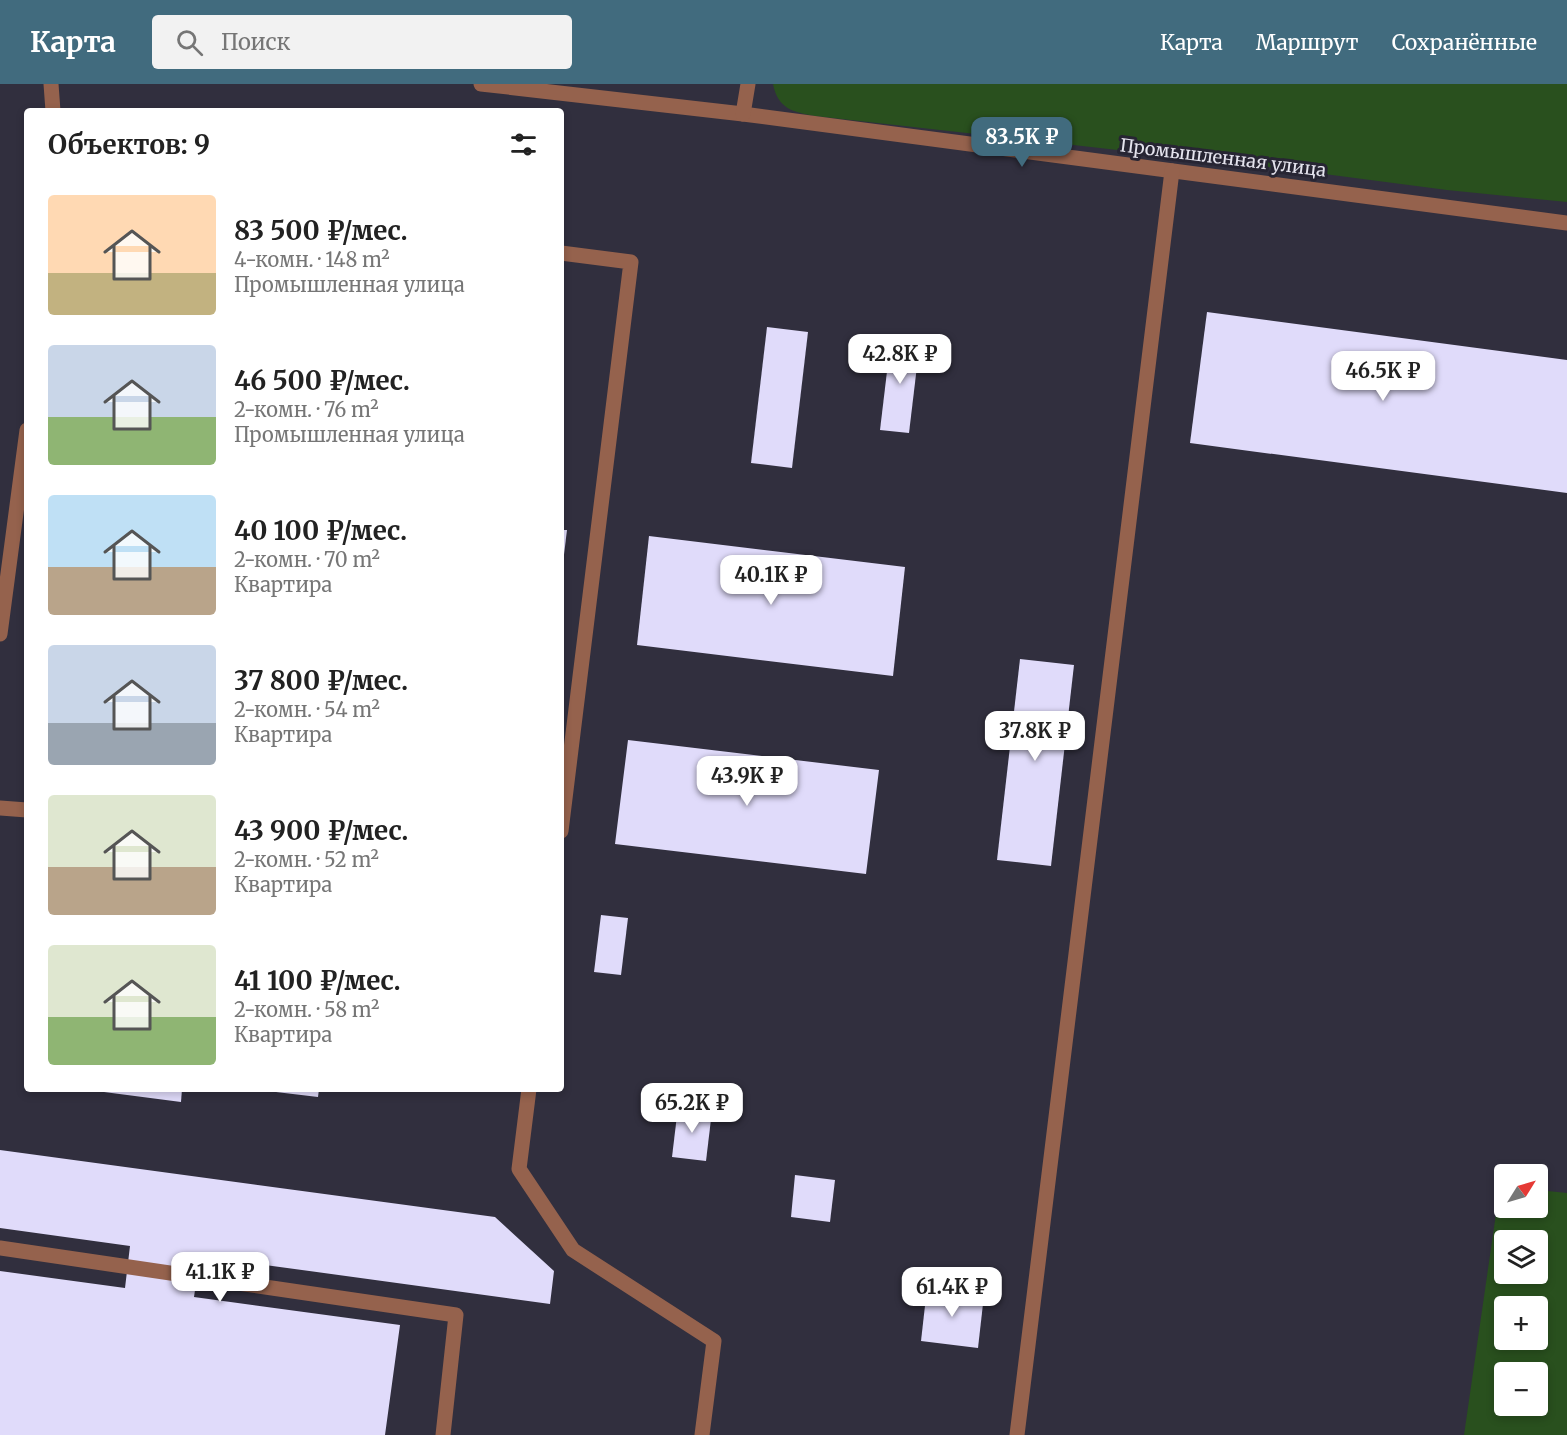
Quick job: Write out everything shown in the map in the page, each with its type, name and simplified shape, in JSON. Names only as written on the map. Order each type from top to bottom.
[{"type":"street","points":[[51,84],[53,108]]},
{"type":"street","name":"Промышленная улица","points":[[481,84],[743,114],[1567,223]]},
{"type":"street","points":[[743,114],[748,84]]},
{"type":"street","points":[[1017,1435],[1172,171]]},
{"type":"street","points":[[564,253],[631,262],[564,807]]},
{"type":"street","points":[[0,634],[24,453]]},
{"type":"street","points":[[0,808],[24,810]]},
{"type":"street","points":[[529,1092],[519,1169],[573,1250],[714,1341],[702,1435]]},
{"type":"street","points":[[0,1248],[456,1315],[443,1435]]},
{"type":"green space","points":[[773,84],[1567,84],[1567,202],[815,116],[788,108],[779,99]]},
{"type":"green space","points":[[1548,1191],[1567,1193],[1567,1435],[1464,1435],[1495,1218],[1548,1218]]},
{"type":"building","points":[[1207,312],[1567,360],[1567,493],[1190,443]]},
{"type":"building","points":[[767,327],[808,332],[792,468],[751,463]]},
{"type":"building","points":[[891,338],[920,341],[909,433],[880,430]]},
{"type":"building","points":[[564,530],[567,530],[564,555]]},
{"type":"building","points":[[649,536],[905,567],[893,676],[637,645]]},
{"type":"building","points":[[1020,659],[1074,665],[1051,866],[997,860]]},
{"type":"building","points":[[628,740],[879,770],[866,874],[615,844]]},
{"type":"building","points":[[601,915],[628,918],[621,975],[594,972]]},
{"type":"building","points":[[104,1092],[182,1092],[181,1102]]},
{"type":"building","points":[[276,1092],[319,1092],[318,1097]]},
{"type":"building","points":[[678,1107],[712,1111],[706,1161],[672,1157]]},
{"type":"building","points":[[0,1150],[495,1217],[554,1271],[550,1304],[200,1256],[194,1297],[400,1325],[385,1435],[0,1435],[0,1271],[125,1288],[130,1246],[0,1228]]},
{"type":"building","points":[[795,1175],[835,1180],[830,1222],[791,1217]]},
{"type":"building","points":[[927,1288],[984,1295],[978,1348],[921,1341]]}]
